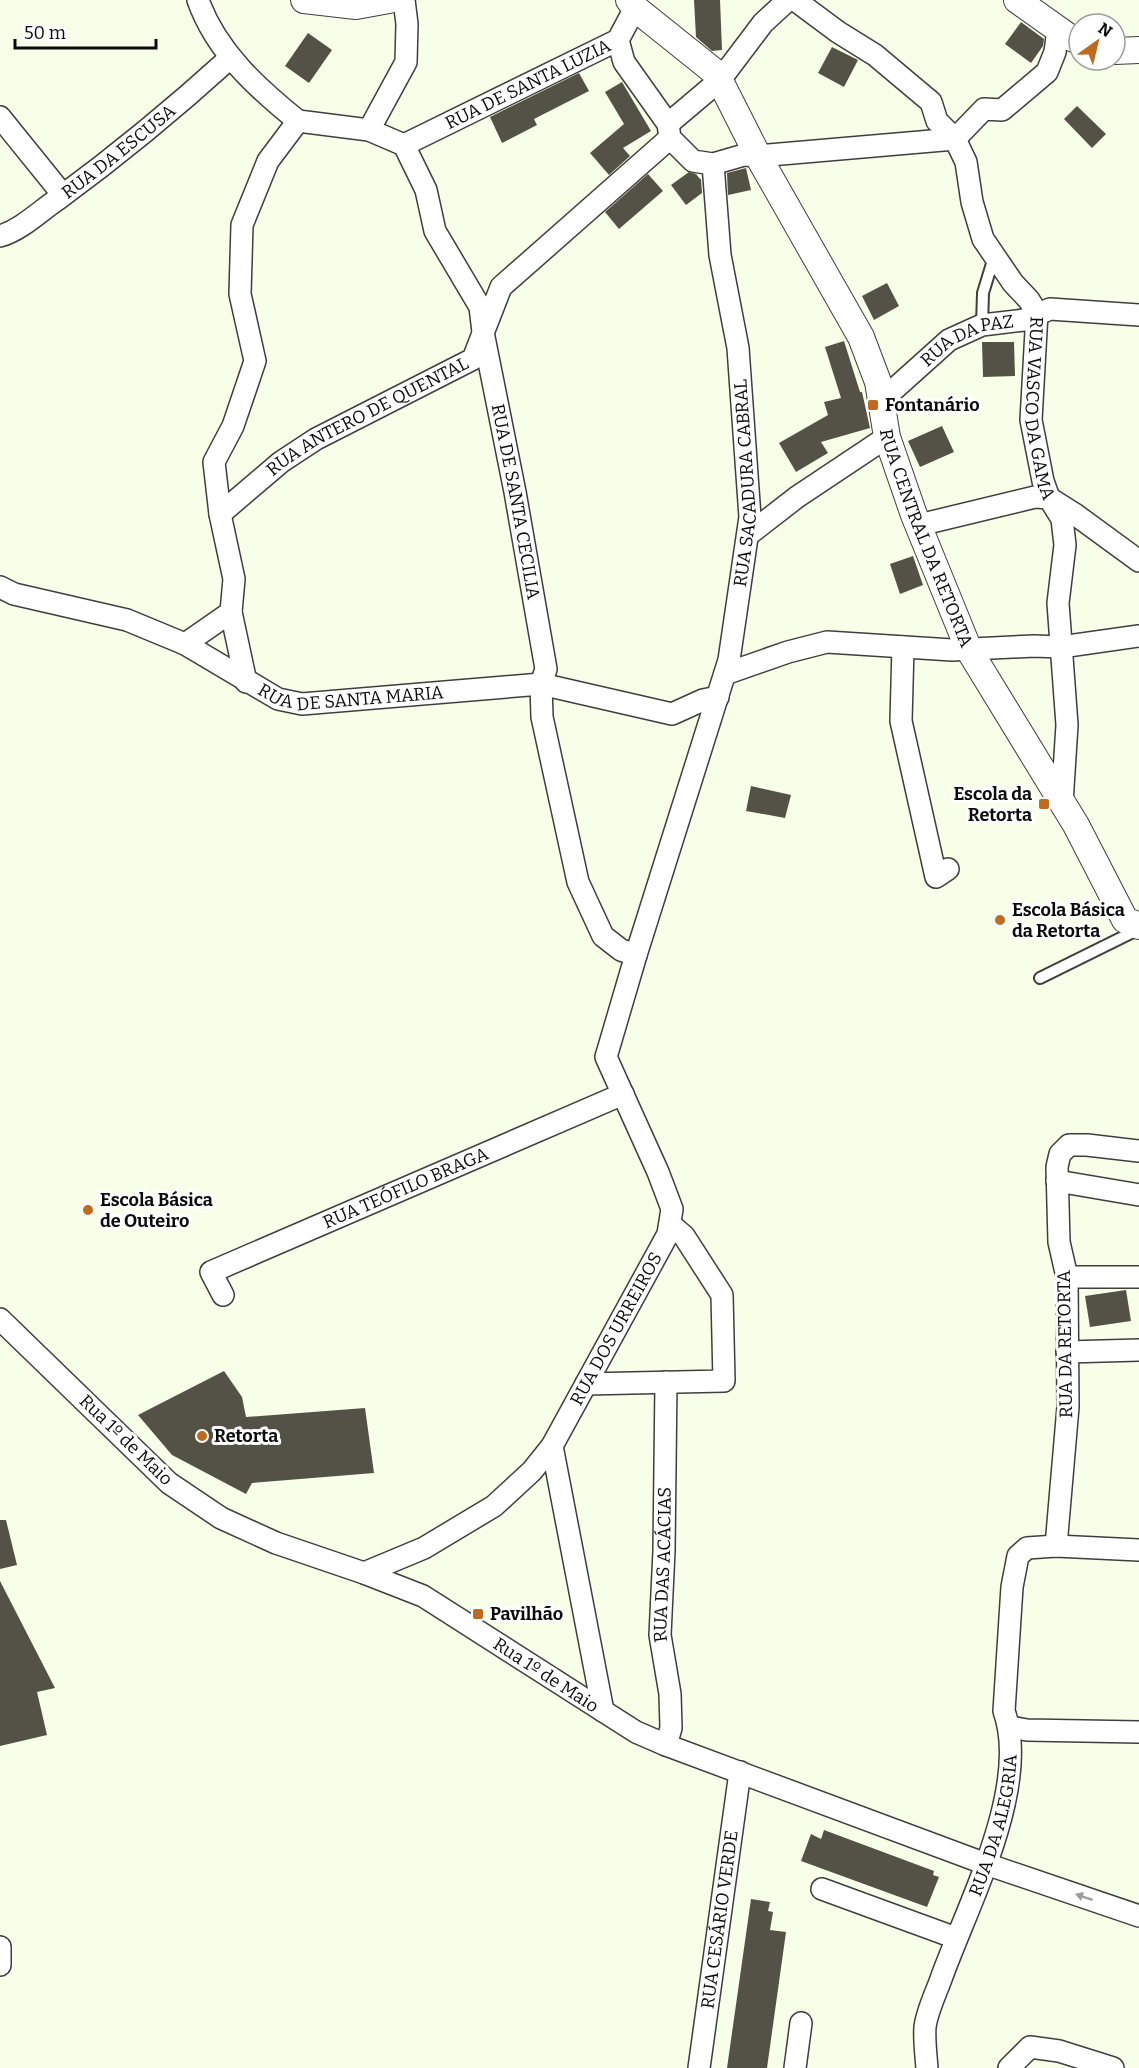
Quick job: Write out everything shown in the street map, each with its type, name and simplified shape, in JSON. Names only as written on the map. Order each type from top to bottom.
[{"type":"street","points":[[198,0],[204,18],[230,58],[278,105],[298,121],[369,130],[404,145]]},
{"type":"street","points":[[304,0],[356,6],[390,0]]},
{"type":"street","points":[[369,130],[405,62],[407,24],[404,0]]},
{"type":"street","name":"RUA ANTERO DE QUENTAL","points":[[220,514],[281,462],[316,439],[473,359],[501,287],[669,131],[720,80],[763,23],[788,0]]},
{"type":"street","name":"RUA VASCO DA GAMA","points":[[795,0],[838,32],[875,55],[931,102],[937,121],[955,139],[966,162],[972,202],[983,239],[1013,283],[1029,300],[1036,313],[1031,420],[1043,481],[1049,498],[1062,519],[1065,545],[1058,603],[1067,725],[1062,803]]},
{"type":"street","points":[[1017,0],[1067,34]]},
{"type":"street","name":"RUA CENTRAL DA RETORTA","points":[[632,4],[716,73],[720,80],[758,156],[861,337],[878,382],[886,437],[969,650],[1076,825],[1125,920],[1139,926]]},
{"type":"street","name":"RUA DE SANTA LUZIA","points":[[404,145],[618,40],[632,4]]},
{"type":"street","points":[[618,40],[624,62],[669,131],[693,161],[713,164],[744,155],[758,156],[955,139],[984,109],[1002,110],[1047,72],[1055,52],[1067,37]]},
{"type":"street","name":"RUA DA ESCUSA","points":[[0,236],[7,234],[90,175],[189,95],[230,58]]},
{"type":"street","points":[[0,117],[63,195]]},
{"type":"street","points":[[246,682],[231,612],[234,579],[220,514],[214,462],[233,426],[255,361],[240,294],[242,225],[268,161],[298,121]]},
{"type":"street","name":"RUA DE SANTA CECILIA","points":[[404,145],[426,190],[435,231],[480,307],[546,669],[541,684],[542,717],[578,882],[603,936],[621,950],[636,955]]},
{"type":"street","name":"RUA SACADURA CABRAL","points":[[636,955],[729,660],[750,517],[738,348],[720,255],[713,164]]},
{"type":"street","name":"RUA DA PAZ","points":[[881,401],[949,340],[982,325],[1024,320],[1050,309],[1139,315]]},
{"type":"street","points":[[748,535],[797,497],[886,437]]},
{"type":"street","points":[[919,525],[1035,497],[1049,498],[1139,561]]},
{"type":"street","name":"RUA DE SANTA MARIA","points":[[0,587],[14,594],[127,620],[185,644],[278,699],[302,704],[541,684],[672,714],[718,696]]},
{"type":"street","points":[[185,644],[231,612]]},
{"type":"street","points":[[725,674],[788,652],[827,642],[969,650],[1034,646],[1061,647],[1139,636]]},
{"type":"street","points":[[903,647],[900,721],[936,877],[948,869]]},
{"type":"street","name":"RUA DOS URREIROS","points":[[364,1573],[424,1548],[494,1506],[532,1471],[552,1446],[668,1234],[672,1209],[658,1172],[606,1057],[636,955]]},
{"type":"street","name":"RUA TEÓFILO BRAGA","points":[[223,1295],[211,1272],[623,1094]]},
{"type":"street","name":"RUA DA RETORTA","points":[[1056,1546],[1068,1407],[1067,1277],[1059,1242],[1057,1167],[1060,1154],[1069,1145],[1139,1151]]},
{"type":"street","points":[[1057,1181],[1139,1195]]},
{"type":"street","points":[[586,1384],[724,1381],[722,1295],[684,1236],[670,1224]]},
{"type":"street","points":[[1067,1277],[1139,1277]]},
{"type":"street","name":"Rua 1º de Maio","points":[[0,1319],[169,1483],[221,1518],[276,1543],[423,1596],[636,1732],[986,1864]]},
{"type":"street","points":[[1067,1352],[1139,1350]]},
{"type":"street","name":"RUA DAS ACÁCIAS","points":[[666,1382],[664,1551],[660,1635],[670,1694],[671,1728],[666,1745]]},
{"type":"street","points":[[552,1446],[603,1712]]},
{"type":"street","name":"RUA DA ALEGRIA","points":[[927,2068],[925,2025],[956,1938],[994,1844],[1002,1813],[1009,1768],[1010,1727],[1004,1711],[1012,1587],[1018,1556],[1027,1548],[1056,1546],[1139,1550]]},
{"type":"street","points":[[1010,1727],[1027,1730],[1139,1732]]},
{"type":"street","name":"RUA CESÁRIO VERDE","points":[[699,2068],[740,1772]]},
{"type":"street","points":[[986,1864],[1139,1916]]},
{"type":"street","points":[[822,1889],[956,1938]]},
{"type":"street","points":[[0,1947],[0,1965]]},
{"type":"street","points":[[795,2068],[801,2023]]},
{"type":"street","points":[[1009,2068],[1030,2047],[1059,2051],[1113,2068]]},
{"type":"lane","points":[[982,325],[983,293],[994,257]]},
{"type":"lane","points":[[1040,978],[1131,933],[1139,926]]},
{"type":"building","points":[[694,0],[720,0],[722,50],[712,51],[696,37]]},
{"type":"building","points":[[1021,22],[1044,39],[1043,46],[1031,63],[1005,44]]},
{"type":"building","points":[[308,33],[332,50],[309,83],[285,66]]},
{"type":"building","points":[[832,47],[858,60],[844,87],[818,73]]},
{"type":"building","points":[[579,73],[589,91],[534,119],[537,125],[502,143],[490,117]]},
{"type":"building","points":[[622,82],[651,131],[623,148],[630,156],[609,175],[590,153],[624,124],[605,92]]},
{"type":"building","points":[[1077,106],[1106,134],[1092,148],[1064,119]]},
{"type":"building","points":[[746,168],[751,190],[728,195],[727,173]]},
{"type":"building","points":[[689,172],[701,179],[702,193],[686,205],[671,185]]},
{"type":"building","points":[[648,174],[663,191],[619,229],[605,212]]},
{"type":"building","points":[[887,283],[899,306],[874,320],[862,296]]},
{"type":"building","points":[[844,341],[860,392],[862,392],[870,428],[821,442],[828,453],[796,472],[779,443],[828,415],[824,402],[841,398],[825,347]]},
{"type":"building","points":[[982,342],[1014,342],[1015,376],[983,377]]},
{"type":"building","points":[[942,426],[954,452],[920,467],[908,441]]},
{"type":"building","points":[[913,556],[923,585],[900,594],[890,564]]},
{"type":"building","points":[[751,786],[791,795],[785,818],[746,811]]},
{"type":"building","points":[[1126,1290],[1131,1321],[1090,1327],[1085,1296]]},
{"type":"building","points":[[224,1371],[242,1397],[246,1417],[365,1408],[374,1473],[252,1483],[246,1494],[172,1455],[138,1415]]},
{"type":"building","points":[[0,1520],[6,1520],[17,1565],[0,1569]]},
{"type":"building","points":[[0,1581],[55,1688],[37,1692],[47,1735],[0,1746]]},
{"type":"building","points":[[824,1830],[934,1871],[933,1875],[939,1877],[927,1907],[801,1861],[811,1834],[821,1839]]},
{"type":"building","points":[[751,1899],[770,1902],[768,1911],[773,1912],[770,1930],[786,1932],[767,2068],[727,2068]]},
{"type":"place","name":"Fontanário","points":[[873,405]]},
{"type":"place","name":"Escola da Retorta","points":[[1044,804]]},
{"type":"place","name":"Escola Básica da Retorta","points":[[1000,920]]},
{"type":"place","name":"Escola Básica de Outeiro","points":[[88,1210]]},
{"type":"place","name":"Retorta","points":[[202,1436]]},
{"type":"place","name":"Pavilhão","points":[[478,1614]]}]
